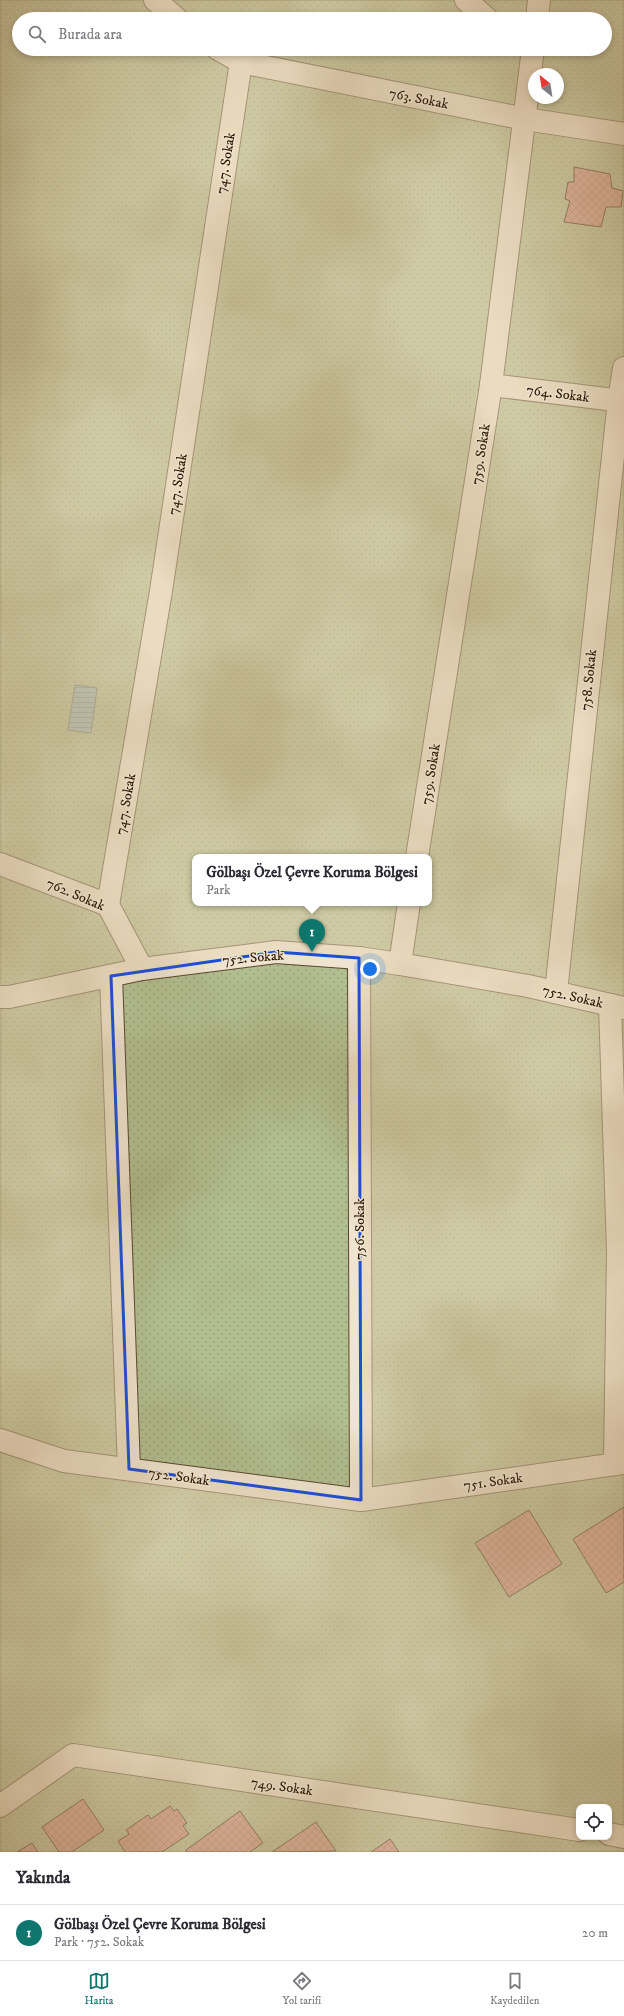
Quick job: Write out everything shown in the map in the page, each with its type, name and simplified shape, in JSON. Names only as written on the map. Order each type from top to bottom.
[{"type":"street","points":[[155,0],[169,12]]},
{"type":"street","points":[[466,0],[479,12]]},
{"type":"street","points":[[538,12],[540,0]]},
{"type":"street","name":"763. Sokak","points":[[230,56],[241,62],[524,119],[624,134]]},
{"type":"street","name":"759. Sokak","points":[[417,854],[491,385],[524,119],[528,56]]},
{"type":"street","name":"747. Sokak","points":[[108,905],[161,591],[241,62]]},
{"type":"street","name":"758. Sokak","points":[[556,992],[624,368]]},
{"type":"street","name":"764. Sokak","points":[[491,385],[621,401]]},
{"type":"street","name":"762. Sokak","points":[[0,864],[108,905],[142,969]]},
{"type":"street","points":[[400,964],[409,906]]},
{"type":"street","name":"752. Sokak","points":[[0,997],[9,998],[142,969],[276,952],[359,958],[400,964],[528,986],[617,1006]]},
{"type":"street","name":"756. Sokak","points":[[359,958],[361,1500]]},
{"type":"street","points":[[111,976],[129,1469]]},
{"type":"street","points":[[617,1006],[620,1463]]},
{"type":"street","name":"752. Sokak","points":[[0,1440],[64,1461],[361,1500]]},
{"type":"street","name":"751. Sokak","points":[[361,1500],[620,1463]]},
{"type":"street","name":"749. Sokak","points":[[0,1806],[73,1755],[576,1830]]},
{"type":"street","points":[[612,1835],[624,1837]]},
{"type":"highlighted area","points":[[276,952],[359,958],[361,1500],[129,1469],[111,976]]},
{"type":"green space","points":[[0,0],[624,0],[624,1852],[0,1852]]},
{"type":"water","points":[[75,685],[97,688],[91,733],[68,730]]},
{"type":"building","points":[[574,167],[610,174],[612,188],[623,191],[621,207],[606,207],[601,227],[564,222],[570,201],[565,199],[568,182],[574,182]]},
{"type":"building","points":[[624,1507],[624,1582],[606,1593],[573,1539]]},
{"type":"building","points":[[529,1510],[562,1564],[509,1597],[475,1543]]},
{"type":"building","points":[[83,1799],[104,1830],[72,1852],[59,1852],[42,1827]]},
{"type":"building","points":[[170,1806],[174,1811],[177,1809],[187,1823],[183,1826],[189,1834],[162,1852],[125,1852],[118,1841],[129,1834],[126,1830],[148,1815],[151,1819]]},
{"type":"building","points":[[240,1811],[263,1843],[250,1852],[187,1852],[186,1850]]},
{"type":"building","points":[[316,1822],[336,1851],[272,1852]]},
{"type":"building","points":[[390,1839],[399,1852],[371,1852]]},
{"type":"building","points":[[32,1843],[38,1852],[17,1852]]},
{"type":"place","name":"Gölbaşı Özel Çevre Koruma Bölgesi","points":[[312,952]]}]
